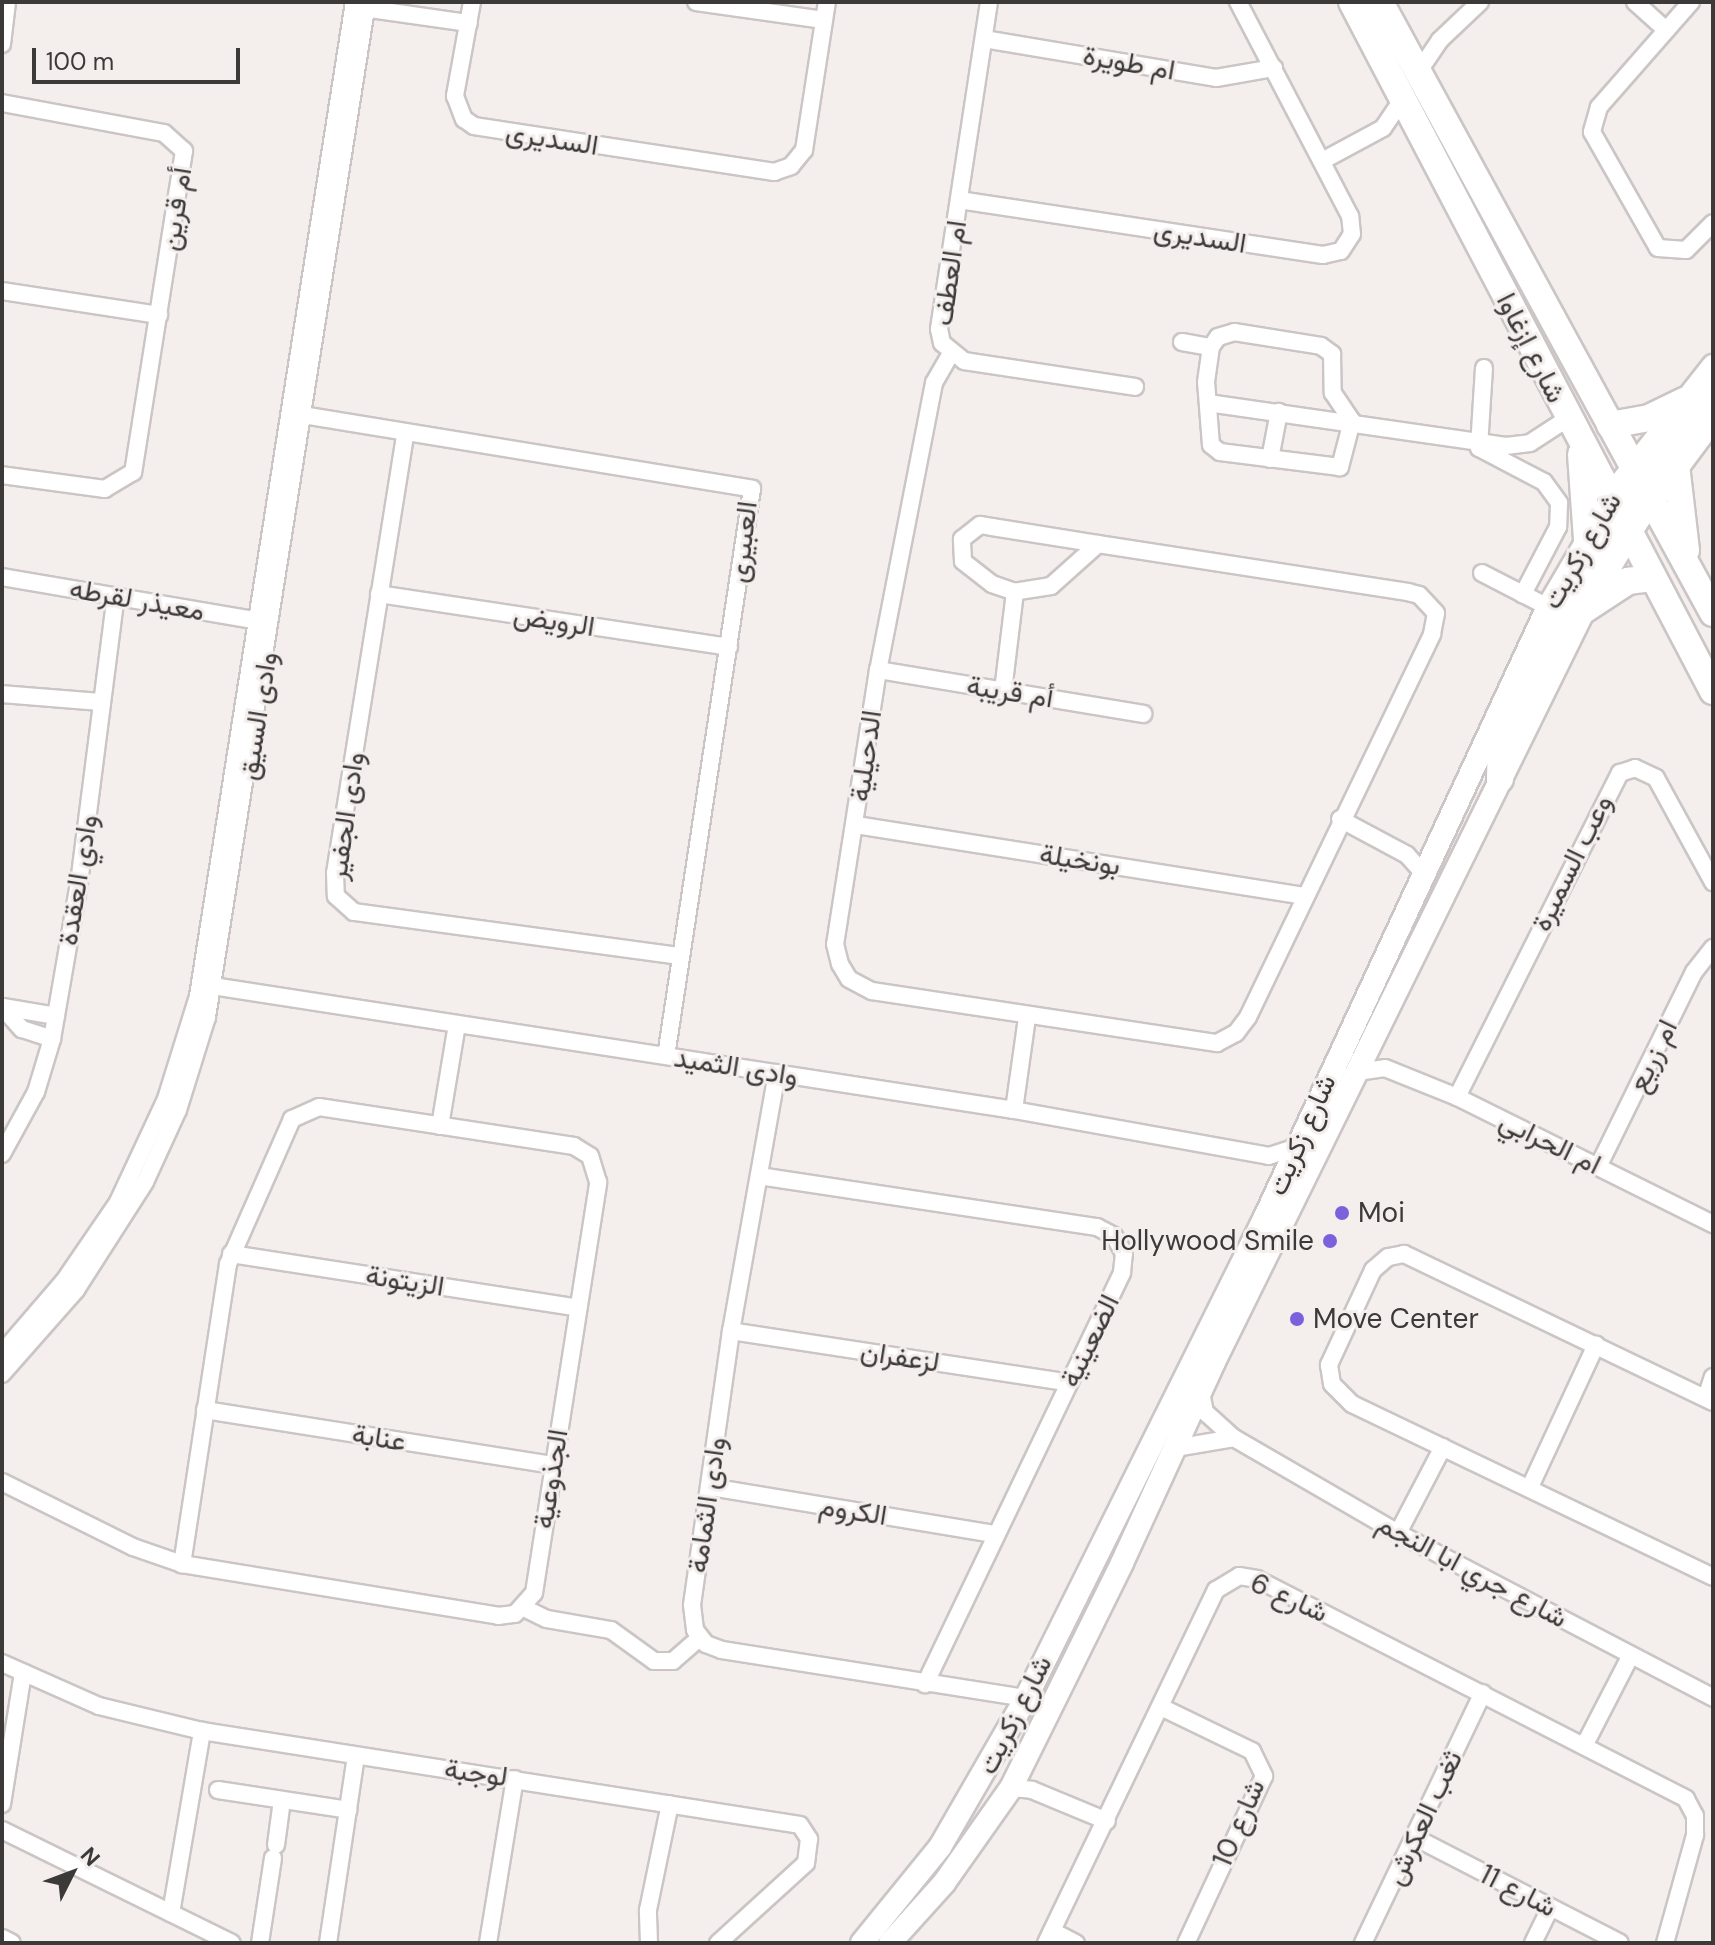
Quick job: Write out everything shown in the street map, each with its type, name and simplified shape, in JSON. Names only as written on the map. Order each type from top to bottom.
[{"type":"main road","name":"شارع إزغاوا","points":[[1352,2],[1580,443],[1688,565],[1713,613]]},
{"type":"main road","name":"شارع إزغاوا","points":[[1380,2],[1610,425],[1653,578],[1713,691]]},
{"type":"main road","points":[[1530,345],[1557,371],[1713,654]]},
{"type":"main road","name":"شارع زكريت","points":[[890,1943],[944,1883],[1020,1784],[1201,1392],[1584,610],[1630,500],[1684,401],[1713,366]]},
{"type":"main road","points":[[1500,779],[1501,739],[1630,500],[1713,389]]},
{"type":"main road","points":[[1610,425],[1649,418],[1684,401]]},
{"type":"main road","name":"شارع زكريت","points":[[862,1943],[940,1847],[1021,1707],[1284,1176],[1548,607],[1587,539],[1630,500],[1676,465],[1713,420]]},
{"type":"main road","points":[[1580,443],[1587,539]]},
{"type":"main road","points":[[1676,465],[1688,565]]},
{"type":"main road","points":[[1584,610],[1628,581],[1653,578]]},
{"type":"street","points":[[2,44],[7,2]]},
{"type":"street","name":"السديرى","points":[[472,2],[455,96],[457,108],[474,126],[769,172],[786,169],[804,150],[824,20]]},
{"type":"street","points":[[696,2],[824,20],[827,2]]},
{"type":"street","name":"ام العطف","points":[[989,2],[939,329],[950,355],[964,361],[1135,387]]},
{"type":"street","name":"السديرى","points":[[959,200],[1330,255],[1346,246],[1353,225],[1238,2]]},
{"type":"street","points":[[1417,74],[1440,40],[1480,2]]},
{"type":"street","points":[[1635,2],[1666,30]]},
{"type":"street","points":[[1691,2],[1599,107],[1594,138],[1658,248],[1686,250],[1713,223]]},
{"type":"street","points":[[360,5],[469,23]]},
{"type":"street","name":"وادى السيق","points":[[2,1374],[76,1290],[145,1182],[189,1080],[208,986],[360,5]]},
{"type":"street","name":"ام طويرة","points":[[984,39],[1216,78],[1274,68]]},
{"type":"street","points":[[1401,41],[1420,45],[1440,40]]},
{"type":"street","points":[[1322,161],[1383,128],[1403,98]]},
{"type":"street","name":"أم قرين","points":[[2,103],[164,133],[177,140],[184,151],[133,472],[105,489],[2,475]]},
{"type":"street","points":[[1383,128],[1418,129]]},
{"type":"street","points":[[2,291],[159,315]]},
{"type":"street","points":[[1234,332],[1325,348],[1334,359],[1335,399],[1352,421],[1345,461],[1337,469],[1215,450],[1207,437],[1208,403],[1211,347],[1218,337],[1234,332]]},
{"type":"street","points":[[1182,342],[1211,347]]},
{"type":"street","name":"الدحيلية","points":[[950,355],[934,383],[878,670],[835,944],[849,979],[872,991],[1027,1017],[1202,1043],[1227,1039],[1248,1017],[1340,819],[1432,634],[1436,613],[1430,603],[1408,592],[980,525],[969,530],[959,550],[963,561],[992,584],[1015,592]]},
{"type":"street","points":[[1484,368],[1477,439],[1489,457],[1544,482],[1559,503],[1558,527],[1523,594]]},
{"type":"street","points":[[1208,403],[1522,445],[1567,419]]},
{"type":"street","points":[[1270,459],[1279,412]]},
{"type":"street","name":"العبيرى","points":[[297,414],[405,436],[752,489],[678,956],[666,1056]]},
{"type":"street","name":"وادى الجفير","points":[[405,436],[335,873],[336,896],[354,912],[678,956]]},
{"type":"street","points":[[1003,691],[1015,592],[1051,586],[1098,544]]},
{"type":"street","points":[[1482,573],[1548,607]]},
{"type":"street","name":"معيذر لقرطه","points":[[2,577],[265,622]]},
{"type":"street","name":"الرويض","points":[[379,594],[729,647]]},
{"type":"street","name":"وادي العقدة","points":[[2,1154],[36,1092],[52,1039],[116,596]]},
{"type":"street","name":"أم قريبة","points":[[878,670],[1143,714]]},
{"type":"street","points":[[2,694],[102,702]]},
{"type":"street","name":"وعب السميرة","points":[[1457,1097],[1614,778],[1635,768],[1656,778],[1713,882]]},
{"type":"street","points":[[1340,819],[1428,866]]},
{"type":"street","name":"بونخيلة","points":[[856,825],[1305,896]]},
{"type":"street","name":"ام زريع","points":[[1598,1167],[1694,972],[1713,948]]},
{"type":"street","name":"وادى السيق","points":[[2,1353],[64,1281],[118,1202],[166,1099],[208,986]]},
{"type":"street","name":"وادى الثميد","points":[[208,986],[1014,1110],[1269,1156],[1296,1147]]},
{"type":"street","points":[[2,1007],[56,1016]]},
{"type":"street","points":[[2,1007],[22,1029],[52,1039]]},
{"type":"street","points":[[1014,1110],[1027,1017]]},
{"type":"street","points":[[440,1126],[457,1024]]},
{"type":"street","points":[[1357,1072],[1385,1068],[1371,1042]]},
{"type":"street","name":"ام الحرابي","points":[[1385,1068],[1457,1097],[1713,1224]]},
{"type":"street","name":"وادى الثمامة","points":[[699,1638],[692,1605],[731,1331],[777,1073]]},
{"type":"street","name":"الجذوعية","points":[[182,1564],[231,1254],[286,1127],[299,1112],[319,1107],[574,1146],[590,1156],[598,1182],[534,1593],[524,1608]]},
{"type":"street","points":[[1269,1156],[1284,1176]]},
{"type":"street","name":"الضعينية","points":[[759,1176],[1106,1230],[1120,1244],[1122,1273],[925,1684]]},
{"type":"street","name":"الزيتونة","points":[[231,1254],[578,1308]]},
{"type":"street","points":[[1713,1377],[1709,1400],[1412,1255],[1383,1260],[1331,1356],[1332,1384],[1352,1404],[1713,1577]]},
{"type":"street","name":"لزعفران","points":[[731,1331],[1069,1383]]},
{"type":"street","points":[[1530,1487],[1596,1345]]},
{"type":"street","name":"شارع جري ابا النجم","points":[[1201,1392],[1205,1412],[1234,1438],[1398,1533],[1713,1698]]},
{"type":"street","name":"عنابة","points":[[205,1410],[554,1465]]},
{"type":"street","points":[[1175,1448],[1234,1438]]},
{"type":"street","points":[[1398,1533],[1443,1447]]},
{"type":"street","points":[[2,1482],[121,1541],[182,1564],[498,1616],[524,1608],[547,1619],[611,1630],[654,1661],[673,1661],[699,1638],[722,1650],[995,1693],[1021,1707]]},
{"type":"street","name":"الكروم","points":[[710,1487],[995,1534]]},
{"type":"street","name":"شارع 6","points":[[1049,1937],[1163,1708],[1216,1590],[1239,1576],[1257,1579],[1678,1793],[1695,1816],[1695,1835],[1665,1943]]},
{"type":"street","points":[[1584,1746],[1631,1655]]},
{"type":"street","name":"لوجبة","points":[[2,1663],[99,1706],[202,1731],[793,1821],[809,1839],[806,1863],[718,1943]]},
{"type":"street","points":[[2,1804],[23,1673]]},
{"type":"street","name":"ثغب العكرش","points":[[1363,1943],[1483,1693]]},
{"type":"street","name":"شارع 10","points":[[1163,1708],[1252,1751],[1264,1776],[1186,1943]]},
{"type":"street","points":[[171,1913],[202,1731]]},
{"type":"street","points":[[328,1943],[356,1756]]},
{"type":"street","points":[[488,1943],[515,1779]]},
{"type":"street","points":[[1020,1784],[1107,1821]]},
{"type":"street","points":[[218,1790],[348,1810]]},
{"type":"street","points":[[260,1943],[282,1800]]},
{"type":"street","points":[[649,1943],[648,1910],[670,1804]]},
{"type":"street","points":[[2,1830],[232,1943]]},
{"type":"street","name":"شارع 11","points":[[1416,1838],[1620,1943]]},
{"type":"street","points":[[1533,1943],[1550,1908]]},
{"type":"street","points":[[1049,1937],[1076,1943]]},
{"type":"street","points":[[2,1938],[12,1943]]},
{"type":"place","name":"Moi","points":[[1342,1213]]},
{"type":"place","name":"Hollywood Smile","points":[[1330,1241]]},
{"type":"place","name":"Move Center","points":[[1297,1319]]}]
